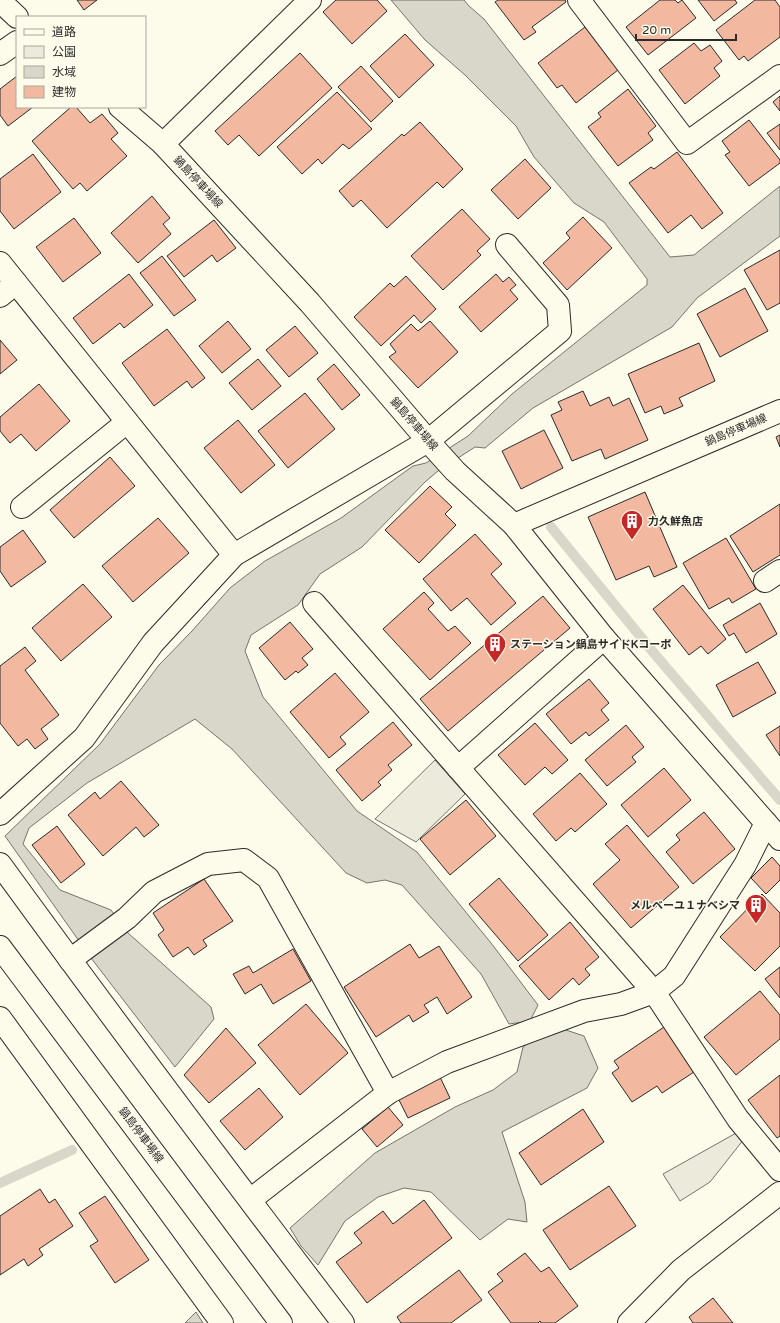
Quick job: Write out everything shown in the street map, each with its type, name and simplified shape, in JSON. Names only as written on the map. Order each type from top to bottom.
[{"type":"street","points":[[164,144],[310,0]]},
{"type":"street","points":[[579,0],[687,143],[780,76]]},
{"type":"street","points":[[0,1],[16,16]]},
{"type":"street","points":[[0,54],[16,43]]},
{"type":"street","name":"鍋島停車場線","points":[[121,108],[164,144],[310,303],[432,446],[455,471],[514,525],[780,411]]},
{"type":"street","points":[[0,814],[84,738],[153,643],[234,555],[432,446],[560,331],[558,305],[507,246]]},
{"type":"street","points":[[0,263],[8,290],[127,422],[234,555]]},
{"type":"street","points":[[22,508],[127,422]]},
{"type":"street","points":[[250,1200],[388,1094],[447,1062],[584,1011],[621,1004],[654,992],[674,976],[744,865],[773,831],[604,638],[514,525]]},
{"type":"street","points":[[314,603],[654,992],[738,1119],[780,1170]]},
{"type":"street","points":[[458,768],[604,638]]},
{"type":"street","points":[[74,957],[127,918],[154,892],[208,864],[244,860],[268,878],[388,1094]]},
{"type":"street","points":[[0,864],[74,957],[250,1200],[343,1323]]},
{"type":"street","name":"鍋島停車場線","points":[[0,947],[281,1323]]},
{"type":"street","points":[[0,1018],[222,1323]]},
{"type":"street","points":[[629,1323],[681,1270],[780,1193]]},
{"type":"green space","points":[[435,760],[465,794],[416,842],[375,819]]},
{"type":"green space","points":[[738,1132],[744,1139],[710,1182],[680,1201],[663,1174]]},
{"type":"water","points":[[391,0],[464,0],[484,19],[670,257],[694,255],[780,186],[780,236],[697,298],[672,327],[533,408],[485,448],[475,447],[438,471],[425,482],[362,547],[320,574],[298,605],[251,635],[245,651],[263,697],[357,811],[417,852],[491,943],[538,1005],[530,1021],[509,1024],[481,974],[402,885],[385,880],[367,883],[346,873],[232,749],[195,719],[87,783],[29,828],[23,844],[60,890],[111,910],[128,933],[211,1007],[214,1019],[175,1067],[91,958],[5,836],[100,744],[159,665],[192,631],[230,588],[265,561],[341,518],[413,466],[426,463],[468,436],[512,394],[647,285],[647,279],[604,222],[574,203],[534,157],[516,126],[465,75],[425,40]]},
{"type":"water","points":[[566,1030],[584,1036],[598,1068],[587,1088],[502,1132],[525,1202],[527,1222],[508,1219],[480,1240],[431,1192],[404,1188],[378,1197],[345,1221],[318,1265],[301,1246],[290,1228],[375,1153],[455,1107],[493,1090],[517,1072],[523,1047],[537,1037]]},
{"type":"water","points":[[196,1312],[203,1323],[185,1323]]},
{"type":"building","points":[[77,0],[97,0],[84,10]]},
{"type":"building","points":[[336,0],[377,0],[387,11],[352,44],[323,12]]},
{"type":"building","points":[[498,0],[565,0],[566,2],[532,27],[536,32],[524,40],[495,2]]},
{"type":"building","points":[[660,0],[675,0],[678,3],[682,0],[696,18],[648,55],[626,27]]},
{"type":"building","points":[[698,0],[735,0],[737,3],[714,21]]},
{"type":"building","points":[[755,0],[775,0],[780,7],[780,37],[748,61],[744,56],[739,60],[716,30]]},
{"type":"building","points":[[585,27],[618,70],[576,103],[562,85],[557,88],[538,63]]},
{"type":"building","points":[[405,34],[434,65],[399,98],[370,66]]},
{"type":"building","points":[[694,43],[701,51],[710,45],[722,61],[714,68],[720,76],[685,104],[659,70]]},
{"type":"building","points":[[300,53],[332,88],[259,156],[239,135],[228,145],[215,131]]},
{"type":"building","points":[[361,66],[393,101],[371,122],[338,87]]},
{"type":"building","points":[[16,77],[16,108],[32,108],[8,126],[0,115],[0,89]]},
{"type":"building","points":[[628,89],[656,126],[648,133],[653,140],[618,166],[588,127],[601,117],[598,113]]},
{"type":"building","points":[[337,92],[372,129],[349,149],[343,144],[322,164],[318,159],[302,174],[277,147]]},
{"type":"building","points":[[780,96],[780,111],[773,102]]},
{"type":"building","points":[[70,108],[77,108],[90,123],[102,114],[118,133],[111,139],[127,156],[87,191],[80,183],[73,189],[32,141]]},
{"type":"building","points":[[749,120],[780,160],[780,163],[749,186],[725,155],[730,152],[722,141]]},
{"type":"building","points":[[420,122],[463,169],[443,188],[437,182],[387,228],[361,200],[353,207],[339,191],[402,134],[404,136]]},
{"type":"building","points":[[780,124],[780,150],[767,133]]},
{"type":"building","points":[[677,152],[723,213],[702,229],[691,215],[668,233],[629,183],[651,167],[654,169]]},
{"type":"building","points":[[33,154],[61,192],[14,229],[0,211],[0,179]]},
{"type":"building","points":[[525,159],[551,188],[518,219],[491,190]]},
{"type":"building","points":[[152,196],[170,218],[163,224],[171,234],[138,263],[111,233]]},
{"type":"building","points":[[462,209],[490,239],[477,251],[481,255],[443,290],[411,256]]},
{"type":"building","points":[[583,217],[612,248],[567,290],[543,263],[570,238],[566,233]]},
{"type":"building","points":[[74,218],[101,253],[63,282],[36,247]]},
{"type":"building","points":[[214,220],[236,248],[217,262],[212,255],[184,277],[167,256]]},
{"type":"building","points":[[780,250],[780,303],[767,310],[744,270]]},
{"type":"building","points":[[162,256],[196,300],[174,316],[140,273]]},
{"type":"building","points":[[129,274],[153,305],[124,328],[120,323],[93,344],[73,318]]},
{"type":"building","points":[[496,274],[503,282],[509,277],[516,285],[510,290],[518,299],[481,332],[459,307]]},
{"type":"building","points":[[406,276],[436,309],[421,323],[414,315],[381,346],[354,317],[390,283],[394,287]]},
{"type":"building","points":[[745,288],[768,331],[720,357],[697,314]]},
{"type":"building","points":[[228,321],[251,349],[222,373],[199,346]]},
{"type":"building","points":[[430,321],[458,352],[418,388],[389,357],[396,352],[390,344],[411,324],[418,331]]},
{"type":"building","points":[[295,326],[318,353],[289,377],[266,350]]},
{"type":"building","points":[[167,329],[205,378],[192,388],[187,381],[154,406],[122,363]]},
{"type":"building","points":[[0,340],[17,360],[0,374]]},
{"type":"building","points":[[699,343],[715,381],[679,398],[683,406],[664,414],[661,406],[645,413],[628,374]]},
{"type":"building","points":[[258,359],[281,386],[252,410],[229,383]]},
{"type":"building","points":[[334,364],[360,395],[342,410],[317,379]]},
{"type":"building","points":[[39,384],[70,421],[36,451],[21,434],[10,443],[0,431],[0,417]]},
{"type":"building","points":[[583,391],[590,406],[609,397],[613,406],[629,398],[648,440],[605,459],[601,449],[572,461],[551,415],[562,410],[558,402]]},
{"type":"building","points":[[305,393],[335,429],[288,468],[258,431]]},
{"type":"building","points":[[238,420],[275,465],[241,493],[204,448]]},
{"type":"building","points":[[544,430],[563,468],[521,489],[502,451]]},
{"type":"building","points":[[780,435],[780,447],[776,437]]},
{"type":"building","points":[[110,457],[135,486],[74,538],[50,510]]},
{"type":"building","points":[[430,486],[452,507],[445,514],[456,525],[419,563],[385,530]]},
{"type":"building","name":"力久鮮魚店","points":[[645,492],[677,567],[654,577],[649,566],[616,580],[588,517]]},
{"type":"building","points":[[780,504],[780,555],[753,572],[730,536]]},
{"type":"building","points":[[158,518],[189,553],[133,602],[102,566]]},
{"type":"building","points":[[23,530],[46,562],[11,587],[0,571],[0,547]]},
{"type":"building","points":[[475,534],[502,564],[491,574],[516,603],[491,625],[467,598],[451,611],[423,579]]},
{"type":"building","points":[[726,538],[756,589],[732,603],[729,598],[709,609],[683,563]]},
{"type":"building","points":[[83,584],[112,617],[61,661],[32,628]]},
{"type":"building","points":[[683,585],[726,639],[708,654],[701,646],[689,655],[653,609]]},
{"type":"building","points":[[424,592],[434,603],[428,609],[448,631],[455,626],[471,643],[430,680],[383,629]]},
{"type":"building","name":"ステーション鍋島サイドKコーポ","points":[[543,596],[570,628],[448,731],[420,699]]},
{"type":"building","points":[[760,603],[777,634],[746,653],[734,633],[729,636],[723,625]]},
{"type":"building","points":[[290,622],[313,649],[302,658],[308,665],[298,673],[296,671],[285,680],[259,648]]},
{"type":"building","points":[[25,647],[36,661],[25,670],[59,715],[41,729],[48,739],[35,749],[27,739],[18,746],[0,723],[0,666]]},
{"type":"building","points":[[758,662],[776,693],[733,717],[716,685]]},
{"type":"building","points":[[335,673],[369,712],[340,737],[346,744],[329,758],[290,712]]},
{"type":"building","points":[[589,679],[609,703],[601,710],[609,720],[589,736],[586,732],[571,744],[546,714]]},
{"type":"building","points":[[393,722],[412,745],[388,765],[392,770],[378,782],[381,785],[362,801],[336,770]]},
{"type":"building","points":[[535,723],[568,760],[552,774],[545,767],[525,785],[498,755]]},
{"type":"building","points":[[626,725],[644,747],[632,757],[636,762],[607,786],[585,760]]},
{"type":"building","points":[[780,726],[780,756],[766,735]]},
{"type":"building","points":[[664,768],[691,800],[648,837],[621,805]]},
{"type":"building","points":[[580,773],[607,804],[575,832],[571,828],[556,841],[533,814]]},
{"type":"building","points":[[121,781],[159,825],[144,837],[136,827],[103,856],[68,815],[95,792],[100,799]]},
{"type":"building","points":[[466,800],[496,836],[450,875],[420,839]]},
{"type":"building","points":[[704,812],[735,849],[693,884],[666,852],[680,840],[676,835]]},
{"type":"building","points":[[627,825],[679,887],[631,928],[593,884],[620,860],[605,844]]},
{"type":"building","points":[[57,826],[85,864],[61,883],[32,845]]},
{"type":"building","points":[[772,857],[780,866],[780,880],[766,894],[751,878]]},
{"type":"building","points":[[499,878],[548,935],[518,961],[469,904]]},
{"type":"building","points":[[204,879],[233,921],[203,940],[207,946],[194,955],[188,947],[173,957],[158,935],[164,930],[153,913]]},
{"type":"building","name":"メルベーユ１ナベシマ","points":[[762,894],[780,913],[780,946],[755,971],[720,937]]},
{"type":"building","points":[[570,922],[599,957],[585,969],[590,975],[579,985],[573,978],[549,1000],[519,966]]},
{"type":"building","points":[[410,944],[419,958],[439,946],[472,997],[447,1014],[437,997],[424,1005],[429,1012],[413,1022],[409,1015],[376,1037],[344,987]]},
{"type":"building","points":[[293,949],[311,981],[273,1004],[261,984],[245,994],[233,974],[249,966],[253,973]]},
{"type":"building","points":[[780,967],[780,998],[765,979]]},
{"type":"building","points":[[760,991],[780,1015],[780,1039],[736,1075],[704,1037]]},
{"type":"building","points":[[306,1004],[348,1053],[300,1095],[258,1045]]},
{"type":"building","points":[[664,1027],[694,1072],[662,1093],[657,1086],[632,1102],[612,1073],[619,1068],[614,1061]]},
{"type":"building","points":[[226,1028],[256,1063],[209,1103],[184,1075]]},
{"type":"building","points":[[780,1075],[780,1136],[777,1138],[748,1100]]},
{"type":"building","points":[[440,1077],[450,1098],[408,1118],[398,1098]]},
{"type":"building","points":[[259,1088],[283,1117],[245,1150],[220,1121]]},
{"type":"building","points":[[388,1107],[403,1125],[377,1147],[362,1129]]},
{"type":"building","points":[[583,1109],[604,1142],[541,1185],[519,1153]]},
{"type":"building","points":[[609,1186],[636,1226],[570,1270],[543,1230]]},
{"type":"building","points":[[40,1189],[49,1203],[55,1199],[73,1226],[39,1249],[43,1255],[28,1266],[24,1259],[0,1275],[0,1216]]},
{"type":"building","points":[[105,1196],[149,1260],[115,1283],[90,1246],[98,1241],[79,1213]]},
{"type":"building","points":[[424,1200],[452,1238],[367,1303],[336,1262],[362,1243],[354,1233],[383,1211],[393,1224]]},
{"type":"building","points":[[525,1253],[541,1272],[549,1267],[578,1306],[555,1323],[541,1323],[540,1321],[538,1323],[511,1323],[488,1292],[503,1281],[497,1274]]},
{"type":"building","points":[[459,1270],[482,1300],[451,1323],[401,1323],[397,1317]]},
{"type":"building","points":[[713,1298],[733,1323],[693,1323],[689,1317]]},
{"type":"waterway","points":[[551,527],[658,658],[780,800]]},
{"type":"waterway","points":[[0,1183],[72,1150]]},
{"type":"place","name":"力久鮮魚店","points":[[632,540]]},
{"type":"place","name":"ステーション鍋島サイドKコーポ","points":[[495,664]]},
{"type":"place","name":"メルベーユ１ナベシマ","points":[[756,924]]}]
